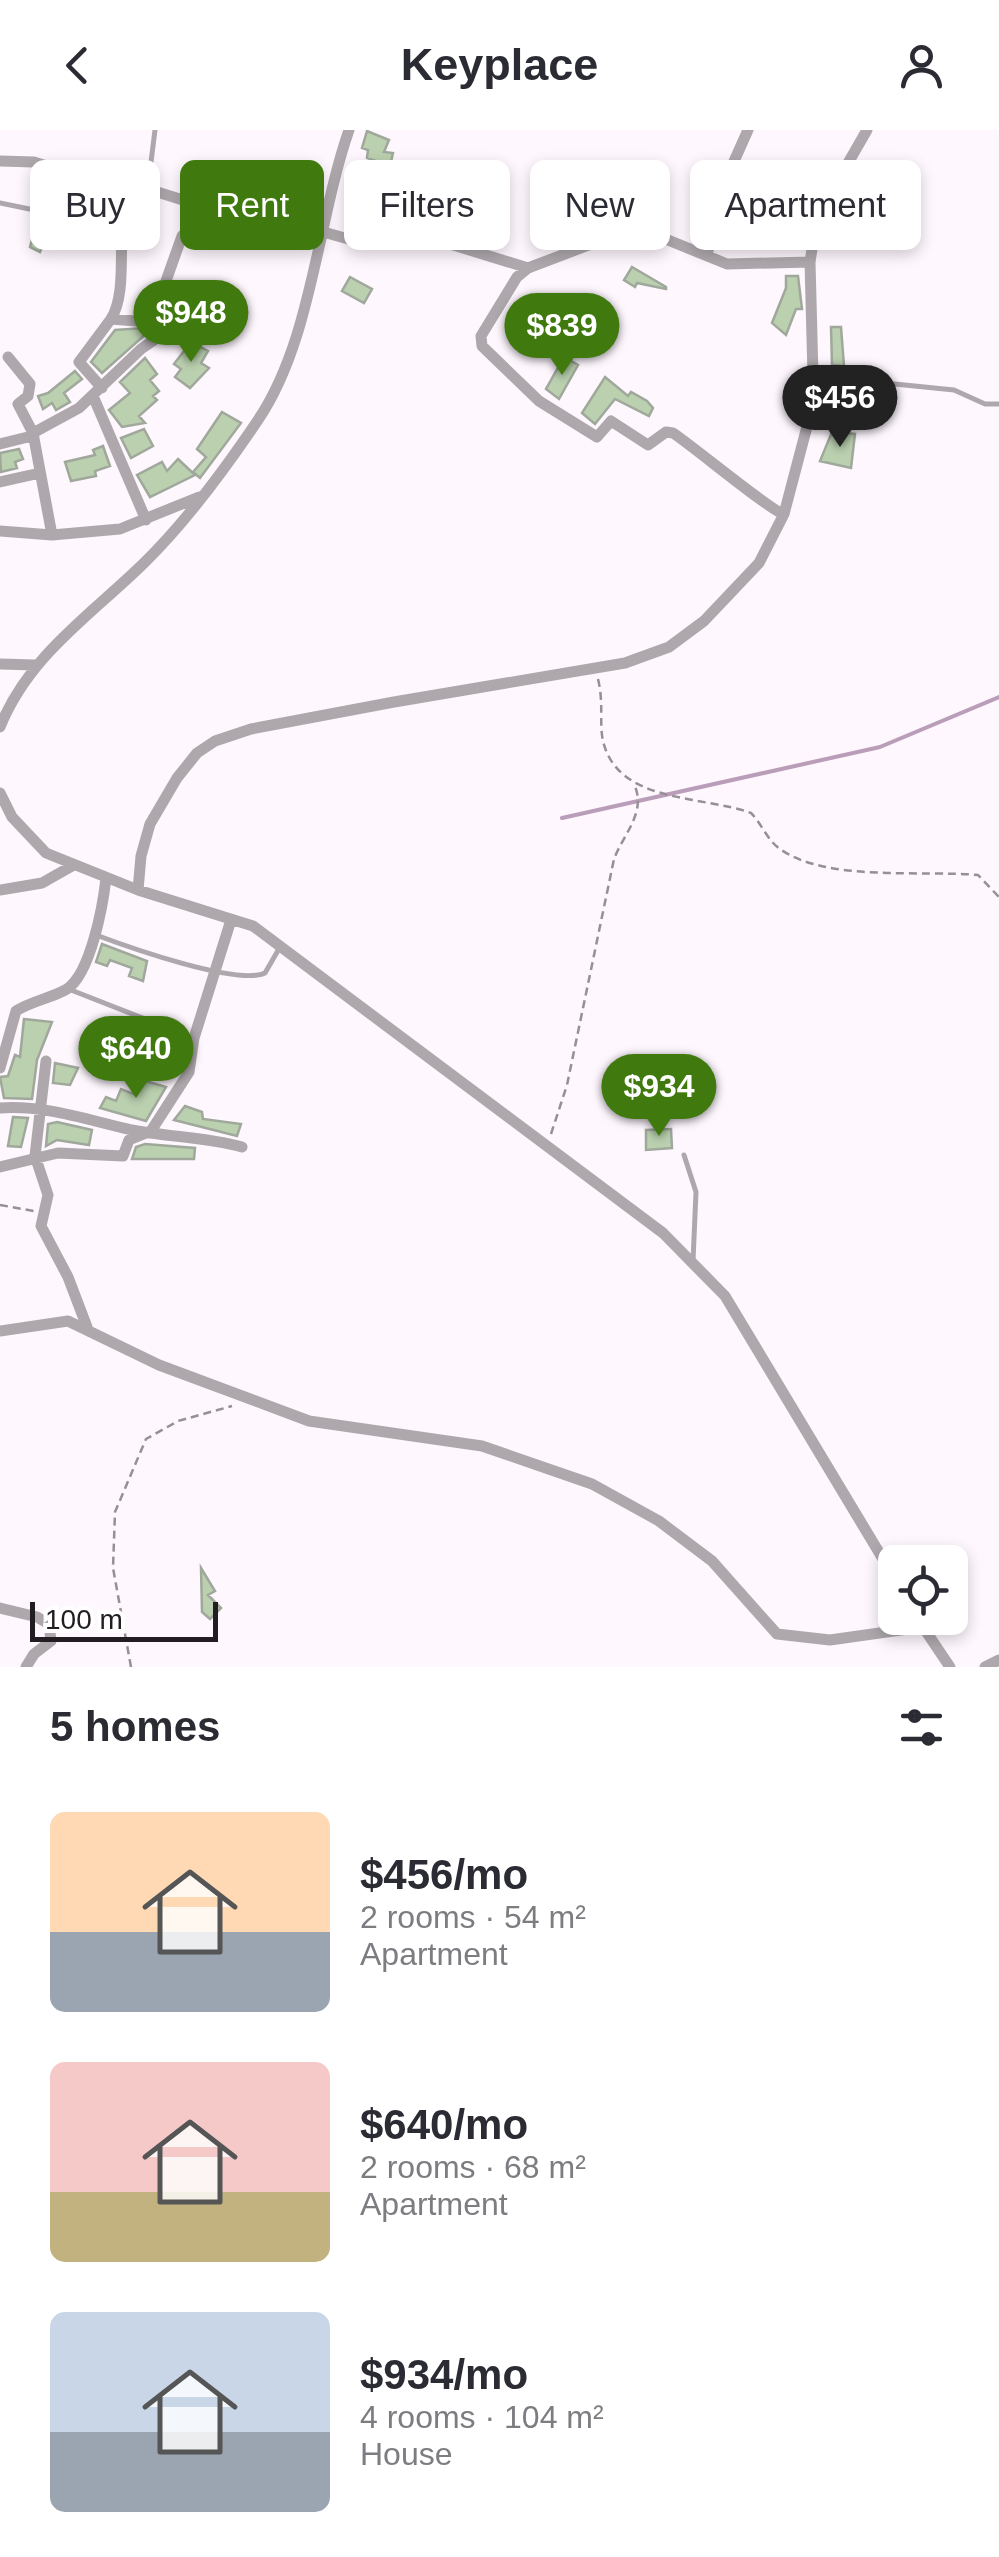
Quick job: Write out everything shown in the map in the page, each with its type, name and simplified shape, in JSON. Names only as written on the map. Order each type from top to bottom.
[{"type":"street","points":[[324,220],[350,130]]},
{"type":"street","points":[[707,255],[727,177],[748,130]]},
{"type":"street","points":[[138,890],[141,856],[150,824],[177,778],[197,753],[216,741],[252,729],[596,668],[654,653],[690,635],[759,563],[784,514],[800,465],[813,376],[810,262],[817,217],[867,130]]},
{"type":"street","points":[[0,161],[30,162]]},
{"type":"street","points":[[784,514],[775,512],[734,476],[673,433],[666,432],[648,445],[610,421],[597,437],[540,401],[482,346],[481,336],[518,276],[528,268],[636,226],[736,265],[810,262]]},
{"type":"street","points":[[324,231],[392,246],[450,244],[528,268]]},
{"type":"street","points":[[0,444],[33,435],[98,392],[157,338],[156,309],[180,242]]},
{"type":"street","points":[[123,250],[120,288],[111,318],[79,362],[98,392],[146,520]]},
{"type":"street","points":[[0,727],[16,692],[35,665],[144,564],[202,496],[257,422],[286,372],[316,250]]},
{"type":"street","points":[[111,318],[136,320],[156,309]]},
{"type":"street","points":[[8,357],[30,384],[28,396],[18,404],[33,435],[52,535]]},
{"type":"street","points":[[0,482],[40,473]]},
{"type":"street","points":[[0,531],[52,535],[120,529],[202,496]]},
{"type":"street","points":[[0,664],[35,665]]},
{"type":"street","points":[[0,793],[28,838],[46,854],[138,890],[253,926],[282,945],[468,1090],[550,1146],[694,1261],[725,1296],[878,1551]]},
{"type":"street","points":[[0,890],[42,883],[72,866]]},
{"type":"street","points":[[0,1068],[16,1011],[68,988],[96,935],[106,878]]},
{"type":"street","points":[[0,1167],[35,1156],[123,1156],[129,1140],[151,1131],[189,1072],[194,1038],[231,920]]},
{"type":"street","points":[[46,1061],[35,1156],[47,1188],[42,1234],[68,1278],[79,1317],[89,1331]]},
{"type":"street","points":[[0,1108],[43,1108],[242,1147]]},
{"type":"street","points":[[0,1331],[68,1321],[158,1366],[309,1421],[482,1446],[592,1484],[659,1521],[712,1561],[777,1634],[830,1640],[878,1630]]},
{"type":"street","points":[[0,1608],[37,1616],[49,1624],[51,1641],[34,1654],[26,1667]]},
{"type":"street","points":[[928,1635],[950,1667]]},
{"type":"street","points":[[985,1667],[999,1660]]},
{"type":"lane","points":[[149,160],[155,130]]},
{"type":"lane","points":[[0,202],[30,209]]},
{"type":"lane","points":[[813,376],[954,390],[985,404],[999,404]]},
{"type":"lane","points":[[96,935],[167,960],[258,976],[265,973],[282,945]]},
{"type":"lane","points":[[68,988],[194,1038]]},
{"type":"lane","points":[[684,1155],[696,1192],[694,1261]]},
{"type":"path","points":[[550,1146],[586,1002],[612,866],[622,837],[637,816],[639,795],[604,745],[605,707],[596,668]]},
{"type":"path","points":[[633,783],[751,813],[770,841],[806,862],[886,875],[978,875],[999,896]]},
{"type":"path","points":[[0,1205],[45,1211]]},
{"type":"path","points":[[130,1667],[113,1568],[116,1512],[123,1494],[146,1439],[178,1421],[229,1408],[242,1397]]},
{"type":"building","points":[[367,131],[389,140],[384,152],[393,153],[391,160],[367,158],[368,150],[362,148]]},
{"type":"building","points":[[632,267],[666,289],[637,283],[635,287],[624,280]]},
{"type":"building","points":[[786,276],[798,276],[802,309],[796,309],[786,335],[772,323],[786,288]]},
{"type":"building","points":[[350,277],[372,289],[364,303],[342,291]]},
{"type":"building","points":[[831,327],[841,327],[844,366],[832,365]]},
{"type":"building","points":[[144,328],[147,333],[102,373],[91,362],[115,330]]},
{"type":"building","points":[[191,342],[208,351],[201,363],[209,368],[190,388],[175,377],[181,369],[174,364]]},
{"type":"building","points":[[564,357],[578,365],[559,399],[546,389]]},
{"type":"building","points":[[145,358],[157,374],[150,380],[159,391],[153,396],[157,400],[139,416],[145,423],[122,427],[109,410],[130,393],[120,382]]},
{"type":"building","points":[[75,371],[82,379],[64,393],[70,402],[56,410],[52,403],[43,409],[38,396],[48,393]]},
{"type":"building","points":[[605,377],[628,396],[631,392],[647,401],[653,408],[649,416],[615,399],[595,424],[582,413]]},
{"type":"building","points":[[222,412],[241,423],[200,478],[193,472],[206,457],[197,449]]},
{"type":"building","points":[[144,429],[153,446],[131,458],[121,438]]},
{"type":"building","points":[[832,432],[855,434],[851,468],[820,461]]},
{"type":"building","points":[[103,446],[110,466],[95,471],[96,476],[71,481],[65,462],[95,455],[93,450]]},
{"type":"building","points":[[19,449],[23,459],[15,462],[17,468],[1,472],[0,453]]},
{"type":"building","points":[[178,459],[195,475],[150,497],[137,475],[162,462],[167,471]]},
{"type":"building","points":[[102,944],[147,961],[143,981],[129,976],[132,968],[110,960],[107,966],[96,962]]},
{"type":"building","points":[[24,1019],[52,1022],[37,1060],[32,1099],[4,1098],[0,1077],[8,1076],[15,1055],[20,1057]]},
{"type":"building","points":[[55,1063],[78,1068],[70,1085],[53,1083]]},
{"type":"building","points":[[142,1080],[166,1087],[146,1121],[100,1108],[106,1097],[116,1101],[121,1089],[136,1095]]},
{"type":"building","points":[[185,1106],[202,1112],[203,1119],[241,1124],[237,1136],[174,1120]]},
{"type":"building","points":[[13,1117],[28,1118],[21,1147],[8,1146]]},
{"type":"building","points":[[57,1122],[92,1130],[89,1145],[57,1140],[46,1146],[48,1124]]},
{"type":"building","points":[[671,1129],[672,1148],[646,1150],[646,1130]]},
{"type":"building","points":[[145,1144],[195,1148],[194,1159],[132,1159],[136,1147]]},
{"type":"building","points":[[201,1568],[215,1591],[208,1595],[221,1608],[210,1619],[202,1612]]},
{"type":"waterway","points":[[562,818],[880,747],[999,697]]}]
